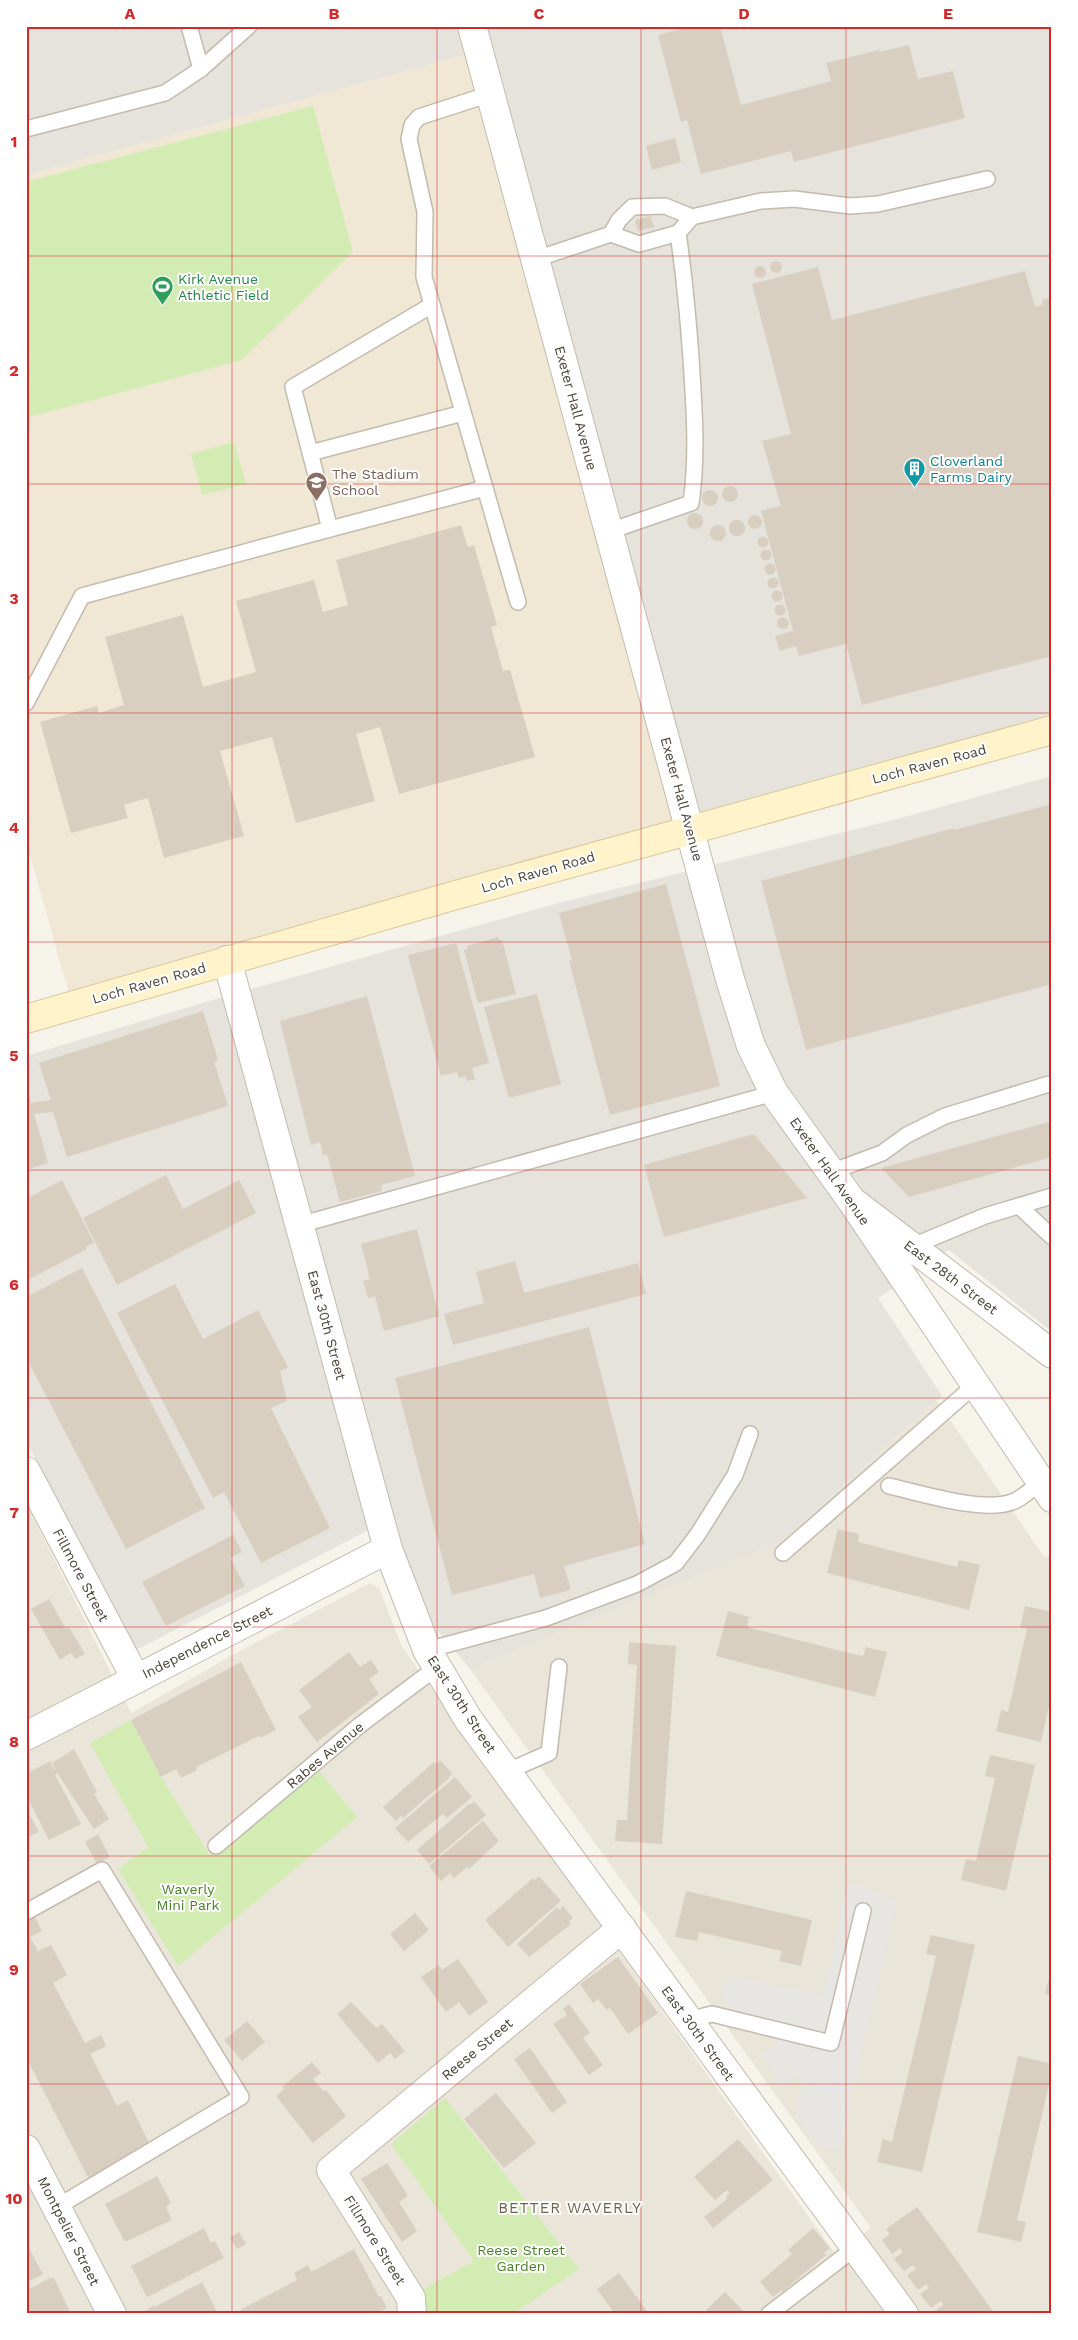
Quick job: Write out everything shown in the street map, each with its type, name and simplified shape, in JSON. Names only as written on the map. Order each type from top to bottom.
[{"type":"main road","name":"Loch Raven Road","points":[[26,1019],[227,960],[1052,730]]},
{"type":"street","name":"Exeter Hall Avenue","points":[[472,26],[730,979],[751,1046],[774,1093],[851,1200],[1046,1490]]},
{"type":"street","name":"East 30th Street","points":[[227,960],[388,1549],[431,1659],[468,1719],[508,1771],[904,2314]]},
{"type":"street","name":"East 28th Street","points":[[851,1200],[1052,1354]]},
{"type":"street","name":"Fillmore Street","points":[[26,1471],[136,1679]]},
{"type":"street","name":"Independence Street","points":[[26,1736],[388,1549]]},
{"type":"street","name":"Reese Street","points":[[331,2170],[622,1928]]},
{"type":"street","name":"Montpelier Street","points":[[26,2149],[112,2314]]},
{"type":"street","name":"Fillmore Street","points":[[331,2170],[411,2298],[413,2313]]},
{"type":"lane","points":[[189,26],[201,69]]},
{"type":"lane","points":[[26,129],[165,93],[201,69],[249,26]]},
{"type":"lane","points":[[490,94],[419,117],[412,125],[410,140],[425,212],[424,277],[518,602]]},
{"type":"lane","points":[[536,259],[611,234],[640,244],[678,232],[692,217],[762,201],[794,199],[850,206],[878,204],[987,179]]},
{"type":"lane","points":[[611,234],[619,220],[632,207],[665,206],[692,217]]},
{"type":"lane","points":[[610,531],[691,503],[696,466],[693,385],[685,278],[678,232]]},
{"type":"lane","points":[[330,529],[293,387],[432,305]]},
{"type":"lane","points":[[310,454],[463,414]]},
{"type":"lane","points":[[26,703],[82,596],[485,488]]},
{"type":"lane","points":[[831,1172],[882,1153],[907,1135],[945,1116],[1049,1084]]},
{"type":"lane","points":[[299,1225],[774,1093]]},
{"type":"lane","points":[[910,1246],[985,1216],[1052,1196]]},
{"type":"lane","points":[[1019,1206],[1052,1238]]},
{"type":"lane","points":[[782,1553],[975,1385]]},
{"type":"lane","points":[[431,1659],[637,1584],[676,1563],[698,1534],[734,1475],[750,1434]]},
{"type":"lane","points":[[889,1486],[969,1504],[1012,1502],[1046,1490]]},
{"type":"lane","name":"Rabes Avenue","points":[[216,1846],[360,1725],[431,1659]]},
{"type":"lane","points":[[508,1771],[549,1753],[559,1667]]},
{"type":"lane","points":[[26,1912],[102,1870],[241,2097],[56,2207]]},
{"type":"lane","points":[[690,2022],[712,2014],[831,2043],[863,1911]]},
{"type":"lane","points":[[769,2314],[855,2248]]},
{"type":"shaded area","points":[[26,26],[1052,26],[1052,714],[693,827],[484,50],[26,175]]},
{"type":"shaded area","name":"The Stadium School","points":[[484,50],[693,827],[71,1001],[26,841],[26,175]]},
{"type":"shaded area","points":[[1052,776],[1052,1332],[949,1250],[878,1298],[942,1396],[782,1541],[470,1669],[434,1626],[409,1568],[392,1518],[136,1650],[26,1441],[26,1056],[216,999],[555,904],[901,818]]},
{"type":"shaded area","points":[[937,1401],[1045,1558],[1052,1554],[1052,2314],[26,2314],[26,1503],[131,1713],[236,1653],[370,1583],[379,1588],[402,1647],[836,2255],[871,2228],[470,1669],[782,1541]]},
{"type":"shaded area","points":[[847,1886],[863,1886],[897,1901],[839,2149],[817,2144],[796,2115],[802,2083],[801,2074],[782,2086],[761,2055],[778,2041],[778,2038],[734,2029],[722,1998],[728,1975],[823,1996]]},
{"type":"green space","name":"Kirk Avenue Athletic Field","points":[[313,106],[353,252],[242,360],[26,418],[26,182]]},
{"type":"green space","points":[[234,442],[246,484],[202,495],[191,454]]},
{"type":"green space","name":"Waverly Mini Park","points":[[131,1720],[161,1777],[210,1856],[317,1769],[357,1817],[178,1966],[118,1869],[148,1847],[90,1743]]},
{"type":"green space","name":"Reese Street Garden","points":[[445,2098],[579,2269],[513,2314],[425,2314],[419,2291],[474,2261],[391,2144]]},
{"type":"building","points":[[691,26],[720,26],[741,105],[831,81],[826,63],[909,45],[918,79],[953,71],[965,118],[794,162],[791,151],[701,174],[687,120],[681,122],[658,35]]},
{"type":"building","points":[[675,138],[681,162],[652,170],[646,146]]},
{"type":"building","points":[[651,216],[654,227],[638,231],[635,220]]},
{"type":"building","points":[[778,261],[781,262],[781,272],[774,273],[771,272],[770,265],[771,262]]},
{"type":"building","points":[[760,266],[766,272],[760,278],[754,272]]},
{"type":"building","name":"Cloverland Farms Dairy","points":[[818,267],[832,320],[1025,271],[1035,307],[1043,305],[1042,300],[1052,297],[1052,656],[862,705],[846,644],[799,656],[796,646],[780,651],[775,636],[793,631],[761,511],[781,506],[762,441],[791,434],[752,284]]},
{"type":"building","points":[[727,486],[733,486],[738,491],[736,500],[727,502],[722,497],[722,491]]},
{"type":"building","points":[[707,490],[713,490],[718,495],[716,504],[707,506],[702,501],[702,495]]},
{"type":"building","points":[[695,513],[701,515],[703,521],[701,527],[695,529],[689,527],[687,521],[689,515]]},
{"type":"building","points":[[755,515],[760,517],[762,522],[760,527],[755,529],[750,527],[748,522],[750,517]]},
{"type":"building","points":[[734,520],[740,520],[745,525],[743,534],[734,536],[729,531],[729,525]]},
{"type":"building","name":"The Stadium School","points":[[461,525],[468,547],[474,545],[497,625],[491,627],[503,671],[510,670],[535,757],[399,794],[380,727],[356,734],[375,801],[296,823],[272,737],[220,751],[244,836],[164,858],[148,798],[124,805],[128,818],[71,833],[40,722],[97,706],[99,713],[124,705],[105,637],[183,615],[203,687],[256,672],[236,601],[314,580],[323,612],[348,605],[336,560]]},
{"type":"building","points":[[718,525],[724,527],[726,533],[724,539],[718,541],[712,539],[710,533],[712,527]]},
{"type":"building","points":[[761,537],[765,537],[768,542],[767,546],[761,547],[758,544],[758,540]]},
{"type":"building","points":[[764,550],[768,550],[771,555],[770,559],[764,560],[761,557],[761,553]]},
{"type":"building","points":[[768,564],[772,564],[775,569],[774,573],[768,574],[765,571],[765,567]]},
{"type":"building","points":[[773,577],[779,583],[773,589],[767,583]]},
{"type":"building","points":[[777,590],[783,596],[777,602],[771,596]]},
{"type":"building","points":[[780,604],[786,610],[780,616],[774,610]]},
{"type":"building","points":[[783,617],[789,623],[783,629],[777,623]]},
{"type":"building","points":[[1052,804],[1052,984],[806,1050],[761,881],[954,828],[954,830]]},
{"type":"building","points":[[666,884],[720,1086],[610,1115],[569,961],[572,960],[559,913]]},
{"type":"building","points":[[498,937],[499,940],[502,940],[516,994],[478,1003],[464,950],[468,949],[467,946]]},
{"type":"building","points":[[456,943],[489,1063],[472,1068],[475,1079],[467,1081],[466,1076],[459,1078],[457,1072],[441,1076],[408,955]]},
{"type":"building","points":[[537,994],[561,1084],[509,1098],[484,1007]]},
{"type":"building","points":[[367,996],[415,1176],[381,1185],[382,1191],[340,1202],[327,1154],[323,1155],[320,1142],[311,1145],[280,1021]]},
{"type":"building","points":[[203,1011],[218,1060],[214,1062],[228,1106],[67,1157],[53,1112],[34,1114],[48,1163],[26,1170],[26,1086],[31,1103],[51,1100],[39,1063]]},
{"type":"building","points":[[1052,1121],[1052,1157],[909,1197],[881,1168]]},
{"type":"building","points":[[754,1134],[807,1198],[664,1237],[644,1165]]},
{"type":"building","points":[[166,1175],[183,1209],[239,1180],[256,1213],[117,1285],[83,1218]]},
{"type":"building","points":[[62,1180],[94,1243],[85,1247],[87,1249],[26,1281],[26,1199]]},
{"type":"building","points":[[417,1229],[439,1316],[384,1331],[375,1296],[368,1298],[363,1281],[370,1279],[361,1244]]},
{"type":"building","points":[[515,1261],[524,1293],[638,1263],[646,1294],[453,1345],[444,1314],[484,1303],[476,1272]]},
{"type":"building","points":[[82,1268],[205,1508],[126,1549],[26,1357],[26,1297]]},
{"type":"building","points":[[175,1284],[203,1339],[258,1310],[288,1367],[280,1371],[287,1401],[271,1408],[330,1528],[261,1563],[224,1492],[213,1498],[117,1313]]},
{"type":"building","points":[[589,1327],[645,1544],[564,1566],[571,1590],[540,1598],[534,1574],[452,1595],[395,1378]]},
{"type":"building","points":[[838,1529],[859,1534],[858,1542],[909,1555],[957,1567],[959,1560],[980,1565],[969,1610],[827,1573]]},
{"type":"building","points":[[233,1535],[242,1552],[230,1558],[245,1586],[166,1626],[142,1582]]},
{"type":"building","points":[[49,1599],[66,1629],[69,1627],[85,1654],[75,1659],[71,1653],[60,1660],[31,1609]]},
{"type":"building","points":[[1025,1606],[1052,1612],[1052,1692],[1041,1742],[996,1731],[1001,1710],[1008,1712],[1027,1629],[1020,1627]]},
{"type":"building","points":[[728,1611],[749,1617],[747,1627],[863,1656],[866,1647],[887,1652],[875,1697],[716,1656]]},
{"type":"building","points":[[629,1642],[676,1646],[662,1844],[615,1841],[617,1820],[627,1820],[637,1665],[628,1664]]},
{"type":"building","points":[[349,1652],[360,1667],[371,1660],[379,1672],[369,1679],[379,1694],[317,1742],[298,1717],[312,1707],[299,1690]]},
{"type":"building","points":[[241,1662],[276,1730],[260,1738],[259,1736],[196,1767],[197,1770],[181,1778],[176,1769],[161,1777],[131,1720]]},
{"type":"building","points":[[74,1749],[97,1792],[94,1794],[109,1819],[94,1829],[56,1771],[57,1774],[55,1775],[81,1824],[49,1840],[26,1795],[26,1774],[50,1761],[54,1770],[52,1763]]},
{"type":"building","points":[[990,1755],[1035,1765],[1006,1891],[961,1880],[966,1859],[976,1861],[995,1778],[985,1776]]},
{"type":"building","points":[[440,1760],[452,1773],[448,1779],[403,1818],[401,1816],[396,1821],[383,1807],[434,1762],[436,1764]]},
{"type":"building","points":[[455,1777],[472,1797],[447,1818],[443,1814],[408,1842],[395,1828]]},
{"type":"building","points":[[474,1801],[486,1815],[429,1864],[417,1850]]},
{"type":"building","points":[[26,1808],[39,1832],[26,1838]]},
{"type":"building","points":[[483,1821],[499,1841],[469,1869],[467,1867],[454,1878],[450,1873],[441,1881],[429,1866]]},
{"type":"building","points":[[98,1834],[110,1857],[97,1864],[85,1842]]},
{"type":"building","points":[[539,1876],[561,1901],[508,1947],[485,1920],[533,1878],[535,1880]]},
{"type":"building","points":[[686,1891],[812,1920],[801,1966],[779,1961],[782,1951],[699,1932],[697,1941],[675,1937]]},
{"type":"building","points":[[563,1906],[573,1918],[569,1922],[571,1924],[529,1957],[517,1944],[557,1907],[559,1910]]},
{"type":"building","points":[[415,1913],[429,1930],[404,1951],[390,1934]]},
{"type":"building","points":[[33,1914],[42,1931],[30,1937],[38,1951],[51,1945],[67,1975],[53,1983],[85,2043],[101,2035],[106,2046],[90,2054],[117,2106],[128,2100],[151,2147],[89,2179],[26,2057],[26,1917]]},
{"type":"building","points":[[931,1935],[975,1945],[922,2172],[877,2162],[883,2139],[892,2142],[920,2025],[936,1956],[926,1954]]},
{"type":"building","points":[[618,1957],[658,2013],[628,2034],[610,2008],[607,2010],[598,1999],[593,2003],[580,1984]]},
{"type":"building","points":[[458,1959],[488,2002],[469,2016],[459,2002],[446,2012],[421,1977],[439,1965],[442,1970]]},
{"type":"building","points":[[1052,1970],[1052,1995],[1045,1994]]},
{"type":"building","points":[[351,2002],[376,2028],[382,2024],[405,2051],[395,2059],[390,2053],[378,2063],[337,2014]]},
{"type":"building","points":[[569,2004],[590,2033],[583,2038],[603,2065],[589,2075],[553,2024],[567,2015],[563,2009]]},
{"type":"building","points":[[247,2021],[265,2042],[242,2061],[224,2040]]},
{"type":"building","points":[[530,2048],[567,2102],[552,2113],[514,2059]]},
{"type":"building","points":[[1018,2056],[1052,2064],[1052,2086],[1049,2085],[1017,2220],[1026,2222],[1021,2242],[977,2232]]},
{"type":"building","points":[[312,2062],[321,2073],[313,2079],[324,2092],[326,2090],[346,2116],[313,2143],[276,2096],[284,2089],[282,2087]]},
{"type":"building","points":[[496,2093],[536,2143],[504,2168],[464,2119]]},
{"type":"building","points":[[738,2139],[773,2180],[713,2228],[704,2217],[727,2199],[726,2196],[730,2193],[727,2190],[715,2200],[694,2177]]},
{"type":"building","points":[[387,2163],[408,2196],[399,2202],[417,2231],[402,2242],[361,2179]]},
{"type":"building","points":[[157,2176],[171,2203],[166,2207],[172,2220],[125,2242],[105,2204]]},
{"type":"building","points":[[917,2207],[995,2314],[935,2314],[934,2312],[943,2305],[941,2301],[931,2308],[920,2294],[929,2288],[926,2284],[918,2290],[907,2275],[916,2269],[913,2265],[904,2271],[894,2259],[903,2252],[900,2248],[892,2254],[882,2240],[890,2234],[886,2229]]},
{"type":"building","points":[[204,2228],[211,2243],[215,2241],[224,2258],[147,2297],[131,2266]]},
{"type":"building","points":[[813,2228],[830,2248],[824,2253],[826,2255],[782,2292],[781,2290],[773,2297],[760,2282],[792,2254],[788,2250]]},
{"type":"building","points":[[239,2232],[246,2244],[237,2249],[230,2238]]},
{"type":"building","points":[[354,2249],[379,2297],[381,2296],[387,2308],[375,2314],[242,2314],[240,2310],[297,2280],[294,2273],[308,2265],[311,2272]]},
{"type":"building","points":[[30,2250],[43,2274],[26,2283],[26,2253]]},
{"type":"building","points":[[619,2273],[647,2311],[643,2314],[615,2314],[597,2289]]},
{"type":"building","points":[[50,2278],[54,2278],[71,2314],[26,2314],[26,2291]]},
{"type":"building","points":[[202,2282],[218,2314],[142,2314],[154,2305],[155,2307]]},
{"type":"building","points":[[725,2292],[746,2314],[710,2314],[706,2310]]},
{"type":"place","name":"Kirk Avenue Athletic Field","points":[[162,306]]},
{"type":"place","name":"Cloverland Farms Dairy","points":[[914,488]]},
{"type":"place","name":"The Stadium School","points":[[316,501]]},
{"type":"district","name":"BETTER WAVERLY","points":[[570,2208]]}]
